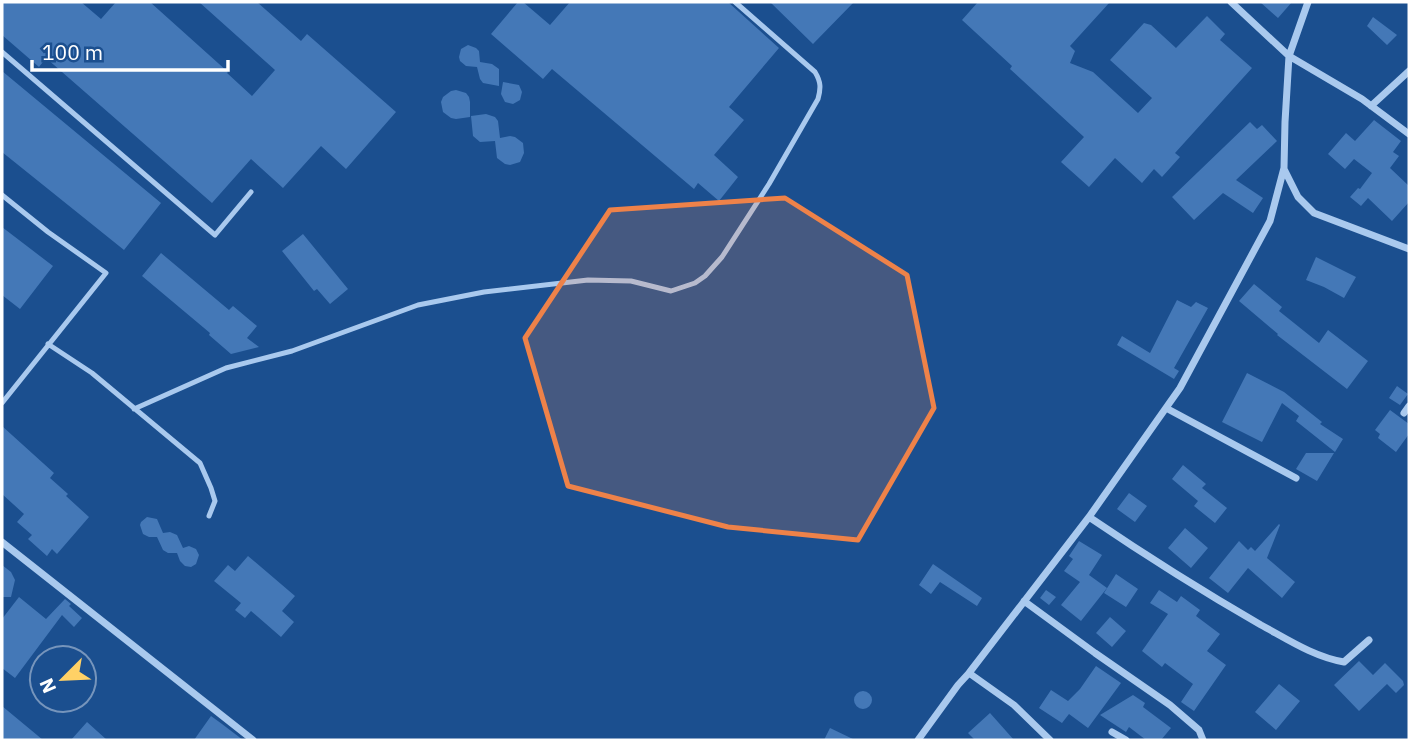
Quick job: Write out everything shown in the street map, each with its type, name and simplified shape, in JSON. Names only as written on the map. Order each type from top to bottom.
[{"type":"street","points":[[1231,2],[1289,56],[1371,106],[1409,134]]},
{"type":"street","points":[[918,740],[1089,517],[1180,388],[1270,221],[1284,168],[1289,56],[1308,2]]},
{"type":"street","points":[[1371,106],[1409,71]]},
{"type":"street","points":[[1284,168],[1298,198],[1314,213],[1409,249]]},
{"type":"street","points":[[1166,408],[1296,478]]},
{"type":"street","points":[[1089,517],[1157,563],[1328,660],[1344,662],[1369,640]]},
{"type":"street","points":[[2,542],[253,740]]},
{"type":"street","points":[[1024,601],[1170,705],[1199,730],[1203,740]]},
{"type":"street","points":[[969,673],[1013,705],[1050,740]]},
{"type":"street","points":[[1112,732],[1126,740]]},
{"type":"lane","points":[[134,409],[226,368],[292,351],[418,305],[484,292],[588,280],[631,281],[671,291],[695,283],[722,257],[769,184],[818,99],[821,89],[815,72],[735,2]]},
{"type":"lane","points":[[2,52],[215,235],[251,192]]},
{"type":"lane","points":[[2,195],[106,273],[2,403]]},
{"type":"lane","points":[[48,344],[92,373],[200,463],[215,501],[209,516]]},
{"type":"highlighted area","points":[[785,198],[907,275],[934,408],[858,540],[728,527],[568,486],[525,338],[610,210]]},
{"type":"building","points":[[2,2],[81,2],[101,19],[116,2],[150,2],[252,96],[275,70],[199,2],[257,2],[301,41],[307,34],[396,112],[346,169],[321,146],[283,188],[251,159],[212,203],[46,58],[39,67],[2,35]]},
{"type":"building","points":[[518,2],[523,2],[550,25],[570,2],[728,2],[779,48],[729,107],[744,120],[714,155],[738,177],[719,201],[698,183],[694,189],[552,69],[543,79],[491,34]]},
{"type":"building","points":[[770,2],[854,2],[813,44]]},
{"type":"building","points":[[978,2],[1110,2],[1070,46],[1075,51],[1070,63],[1093,72],[1138,113],[1152,98],[1110,60],[1144,23],[1151,25],[1176,48],[1207,16],[1225,34],[1220,40],[1252,68],[1175,153],[1180,157],[1162,177],[1154,169],[1142,183],[1115,158],[1089,187],[1061,162],[1084,137],[1010,69],[1012,66],[962,20]]},
{"type":"building","points":[[1260,2],[1292,2],[1278,18]]},
{"type":"building","points":[[1373,17],[1397,35],[1387,45],[1367,26]]},
{"type":"building","points":[[468,45],[479,51],[480,62],[492,64],[499,69],[499,86],[483,83],[477,67],[466,66],[460,61],[461,49]]},
{"type":"building","points":[[2,71],[161,203],[124,250],[2,152]]},
{"type":"building","points":[[503,82],[519,85],[522,92],[520,100],[513,104],[505,102],[501,94]]},
{"type":"building","points":[[456,90],[469,97],[470,117],[456,119],[443,112],[443,97]]},
{"type":"building","points":[[486,114],[498,121],[500,138],[515,137],[523,143],[524,153],[520,162],[505,164],[497,158],[495,141],[480,142],[473,136],[471,116]]},
{"type":"building","points":[[1374,120],[1401,141],[1393,152],[1399,156],[1390,168],[1409,186],[1409,202],[1392,221],[1368,198],[1361,206],[1350,197],[1372,173],[1354,159],[1345,169],[1328,154],[1346,133],[1355,141]]},
{"type":"building","points":[[1250,122],[1257,129],[1262,125],[1277,141],[1236,180],[1263,198],[1253,213],[1223,193],[1194,220],[1172,197]]},
{"type":"building","points":[[2,227],[53,266],[20,309],[2,295]]},
{"type":"building","points":[[303,234],[348,289],[330,304],[317,289],[314,291],[282,251]]},
{"type":"building","points":[[161,253],[229,310],[233,306],[257,326],[247,338],[259,347],[231,354],[142,276]]},
{"type":"building","points":[[1316,257],[1356,277],[1344,298],[1306,280]]},
{"type":"building","points":[[1254,284],[1282,307],[1279,311],[1319,343],[1328,330],[1368,361],[1347,389],[1277,335],[1239,301]]},
{"type":"building","points":[[1177,300],[1191,307],[1196,302],[1208,308],[1174,368],[1179,371],[1174,379],[1117,345],[1122,336],[1150,353]]},
{"type":"building","points":[[1247,373],[1284,392],[1322,422],[1320,424],[1343,439],[1335,452],[1296,421],[1299,416],[1282,403],[1262,442],[1222,422]]},
{"type":"building","points":[[1397,386],[1408,394],[1400,405],[1389,398]]},
{"type":"building","points":[[1390,410],[1409,424],[1409,434],[1396,452],[1378,438],[1380,434],[1375,430]]},
{"type":"building","points":[[2,426],[54,473],[50,478],[89,517],[57,554],[52,549],[47,556],[28,539],[32,535],[17,522],[24,514],[2,494]]},
{"type":"building","points":[[1306,453],[1334,453],[1317,481],[1296,469]]},
{"type":"building","points":[[1183,465],[1206,484],[1202,488],[1227,508],[1215,523],[1194,506],[1198,501],[1172,479]]},
{"type":"building","points":[[1129,493],[1147,506],[1135,522],[1117,509]]},
{"type":"building","points":[[147,517],[157,519],[163,533],[177,535],[183,548],[189,546],[196,549],[199,555],[196,564],[185,566],[177,553],[163,550],[157,537],[143,534],[140,525]]},
{"type":"building","points":[[1279,524],[1267,558],[1295,582],[1282,598],[1248,568],[1228,593],[1209,578],[1239,541],[1248,550],[1251,547],[1255,551]]},
{"type":"building","points":[[1185,528],[1208,548],[1191,568],[1168,548]]},
{"type":"building","points":[[1079,541],[1102,555],[1089,575],[1107,588],[1081,621],[1061,605],[1080,582],[1064,571],[1073,559],[1069,556]]},
{"type":"building","points":[[248,556],[295,596],[282,611],[294,622],[281,637],[251,611],[245,618],[235,610],[241,603],[214,581],[228,565],[235,571]]},
{"type":"building","points":[[933,564],[982,598],[977,606],[940,582],[931,594],[919,585]]},
{"type":"building","points":[[2,565],[11,572],[15,580],[11,597],[2,597]]},
{"type":"building","points":[[1116,574],[1138,589],[1126,607],[1104,593]]},
{"type":"building","points":[[1046,590],[1056,597],[1049,605],[1040,598]]},
{"type":"building","points":[[1159,590],[1177,602],[1181,596],[1200,610],[1196,616],[1220,634],[1207,651],[1226,665],[1194,711],[1181,702],[1193,684],[1165,663],[1162,667],[1142,651],[1168,614],[1150,603]]},
{"type":"building","points":[[19,597],[46,619],[65,599],[82,618],[74,627],[62,615],[40,644],[28,644],[28,661],[15,678],[2,668],[2,619]]},
{"type":"building","points":[[1110,617],[1126,631],[1112,647],[1096,633]]},
{"type":"building","points":[[1359,661],[1373,675],[1385,663],[1404,685],[1396,693],[1387,684],[1359,711],[1334,685]]},
{"type":"building","points":[[1096,666],[1121,683],[1088,728],[1069,714],[1062,723],[1039,708],[1051,690],[1068,701]]},
{"type":"building","points":[[1279,684],[1300,701],[1276,730],[1255,712]]},
{"type":"building","points":[[863,691],[869,694],[872,700],[869,706],[863,709],[857,706],[854,700],[857,694]]},
{"type":"building","points":[[1133,695],[1145,703],[1143,707],[1171,728],[1161,740],[1146,740],[1129,727],[1126,732],[1100,715]]},
{"type":"building","points":[[2,706],[43,740],[2,740]]},
{"type":"building","points":[[990,713],[1014,740],[975,740],[968,733]]},
{"type":"building","points":[[211,716],[222,724],[243,740],[194,740]]},
{"type":"building","points":[[87,722],[107,740],[71,740]]},
{"type":"building","points":[[830,728],[855,740],[824,740]]}]
